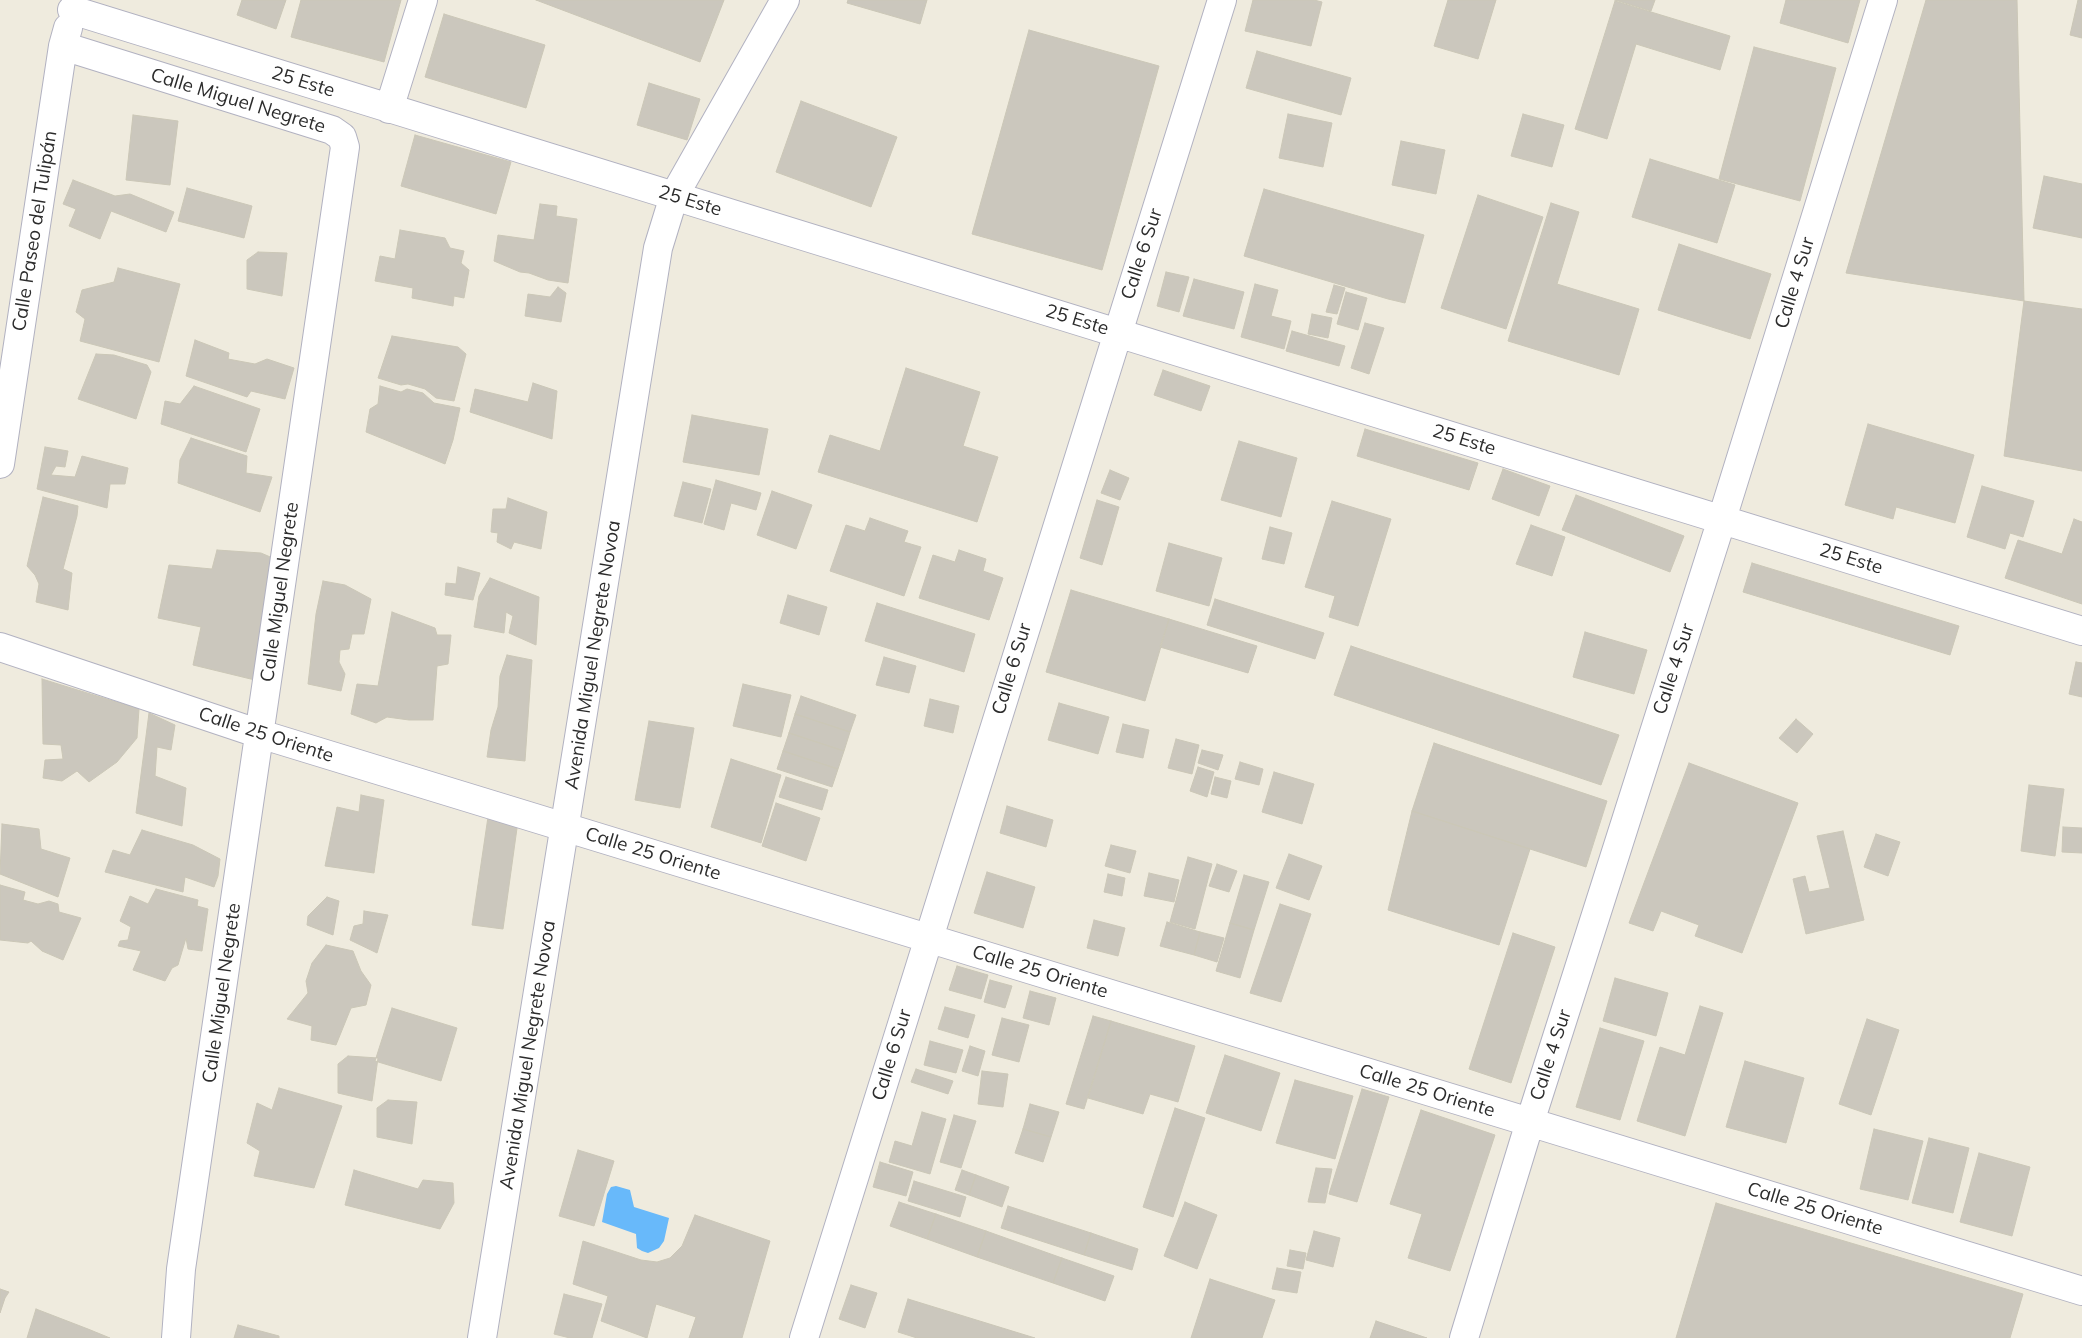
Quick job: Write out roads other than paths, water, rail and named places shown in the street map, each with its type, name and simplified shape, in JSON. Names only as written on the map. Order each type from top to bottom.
[{"type":"street","points":[[389,108],[422,0]]},
{"type":"street","name":"Avenida Miguel Negrete Novoa","points":[[482,1338],[658,248],[674,196],[786,0]]},
{"type":"street","name":"Calle 6 Sur","points":[[804,1338],[1222,0]]},
{"type":"street","name":"Calle 4 Sur","points":[[1464,1338],[1530,1122],[1722,520],[1883,0]]},
{"type":"street","name":"25 Este","points":[[74,5],[389,108],[2082,630]]},
{"type":"street","name":"Calle Paseo del Tulipán","points":[[0,464],[63,46],[74,5]]},
{"type":"street","name":"Calle Miguel Negrete","points":[[63,46],[332,130],[342,137],[345,147],[182,1270],[176,1338]]},
{"type":"street","name":"Calle 25 Oriente","points":[[0,647],[260,734],[2082,1291]]},
{"type":"water","points":[[616,1186],[630,1190],[634,1207],[669,1218],[664,1241],[659,1248],[648,1253],[642,1251],[637,1248],[636,1234],[602,1222],[607,1194],[611,1187]]}]
